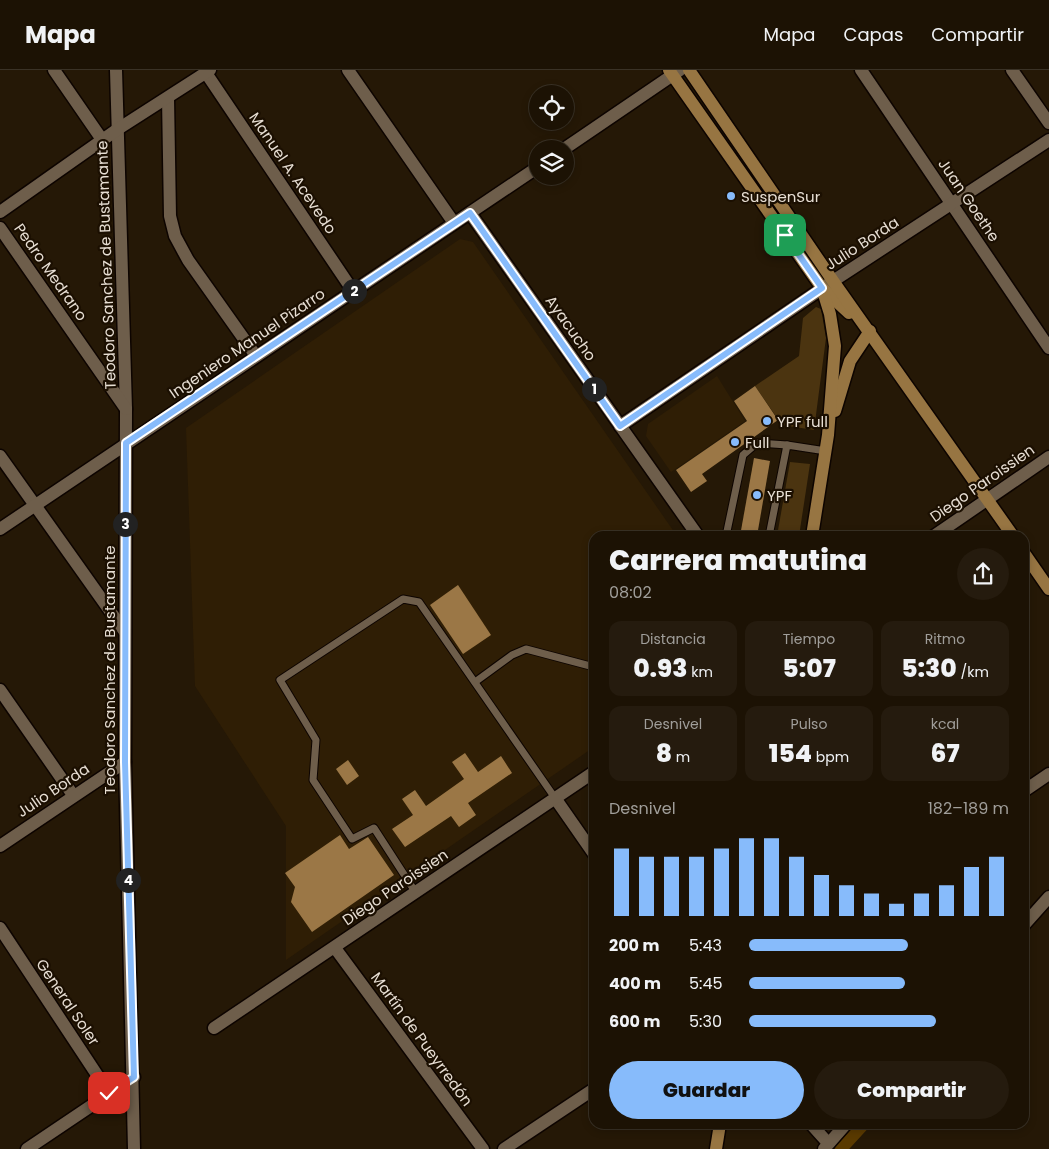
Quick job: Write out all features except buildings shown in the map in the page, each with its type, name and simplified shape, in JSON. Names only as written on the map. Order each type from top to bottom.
[{"type":"main road","points":[[689,70],[828,284],[835,346],[828,435],[813,531]]},
{"type":"main road","points":[[674,72],[828,284],[870,331],[1010,531]]},
{"type":"main road","points":[[828,435],[850,361],[870,331]]},
{"type":"main road","points":[[1029,560],[1049,589]]},
{"type":"main road","points":[[716,1149],[719,1129]]},
{"type":"street","points":[[54,70],[103,141]]},
{"type":"street","name":"Teodoro Sanchez de Bustamante","points":[[116,70],[126,409],[125,762],[134,1077],[134,1149]]},
{"type":"street","points":[[348,70],[454,223]]},
{"type":"street","name":"Juan Goethe","points":[[861,70],[1049,348]]},
{"type":"street","points":[[1012,70],[1049,123]]},
{"type":"street","points":[[0,212],[118,129],[208,71]]},
{"type":"street","name":"Manuel A. Acevedo","points":[[208,71],[353,291]]},
{"type":"street","points":[[574,142],[674,72]]},
{"type":"street","points":[[168,98],[170,216],[175,236],[188,260],[256,356]]},
{"type":"street","name":"Julio Borda","points":[[620,426],[828,284],[1049,140]]},
{"type":"street","name":"Ingeniero Manuel Pizarro","points":[[0,530],[126,443],[529,173]]},
{"type":"street","name":"Ayacucho","points":[[470,213],[694,531]]},
{"type":"street","name":"Pedro Medrano","points":[[0,228],[126,409]]},
{"type":"street","points":[[0,456],[125,632]]},
{"type":"street","name":"Diego Paroissien","points":[[942,531],[1049,457]]},
{"type":"street","points":[[0,690],[73,795]]},
{"type":"street","name":"Julio Borda","points":[[0,846],[73,795],[125,762]]},
{"type":"street","points":[[1029,788],[1049,774]]},
{"type":"street","name":"Diego Paroissien","points":[[214,1028],[589,775]]},
{"type":"street","points":[[555,798],[589,847]]},
{"type":"street","points":[[1029,919],[1049,897]]},
{"type":"street","name":"General Soler","points":[[0,928],[109,1093]]},
{"type":"street","name":"Martín de Pueyrredón","points":[[335,948],[483,1149]]},
{"type":"street","points":[[27,1149],[134,1077]]},
{"type":"street","points":[[504,1149],[589,1092]]},
{"type":"street","points":[[814,1129],[826,1146],[841,1129]]},
{"type":"lane","points":[[727,531],[743,455],[757,443],[787,444],[826,451]]},
{"type":"lane","points":[[770,531],[787,444]]},
{"type":"lane","points":[[416,892],[374,828],[352,839],[313,780],[316,740],[280,680],[403,599],[419,602],[555,798]]},
{"type":"lane","points":[[475,682],[512,655],[526,649],[589,666]]},
{"type":"shaded area","points":[[460,239],[473,242],[674,531],[589,531],[589,750],[286,960],[286,826],[195,686],[186,428]]},
{"type":"shaded area","points":[[816,307],[821,309],[826,338],[814,430],[782,425],[755,386],[799,356],[803,318]]},
{"type":"shaded area","points":[[717,376],[745,421],[671,472],[646,436],[648,424]]},
{"type":"shaded area","points":[[790,462],[810,464],[800,531],[778,531]]},
{"type":"waterway","points":[[841,1149],[859,1129]]},
{"type":"place","name":"SuspenSur","points":[[731,196]]},
{"type":"place","name":"YPF full","points":[[767,421]]},
{"type":"place","name":"Full","points":[[735,442]]},
{"type":"place","name":"YPF","points":[[757,495]]},
{"type":"route","points":[[109,1093],[134,1077],[125,762],[126,443],[470,213],[620,426],[822,288],[785,235]]}]
